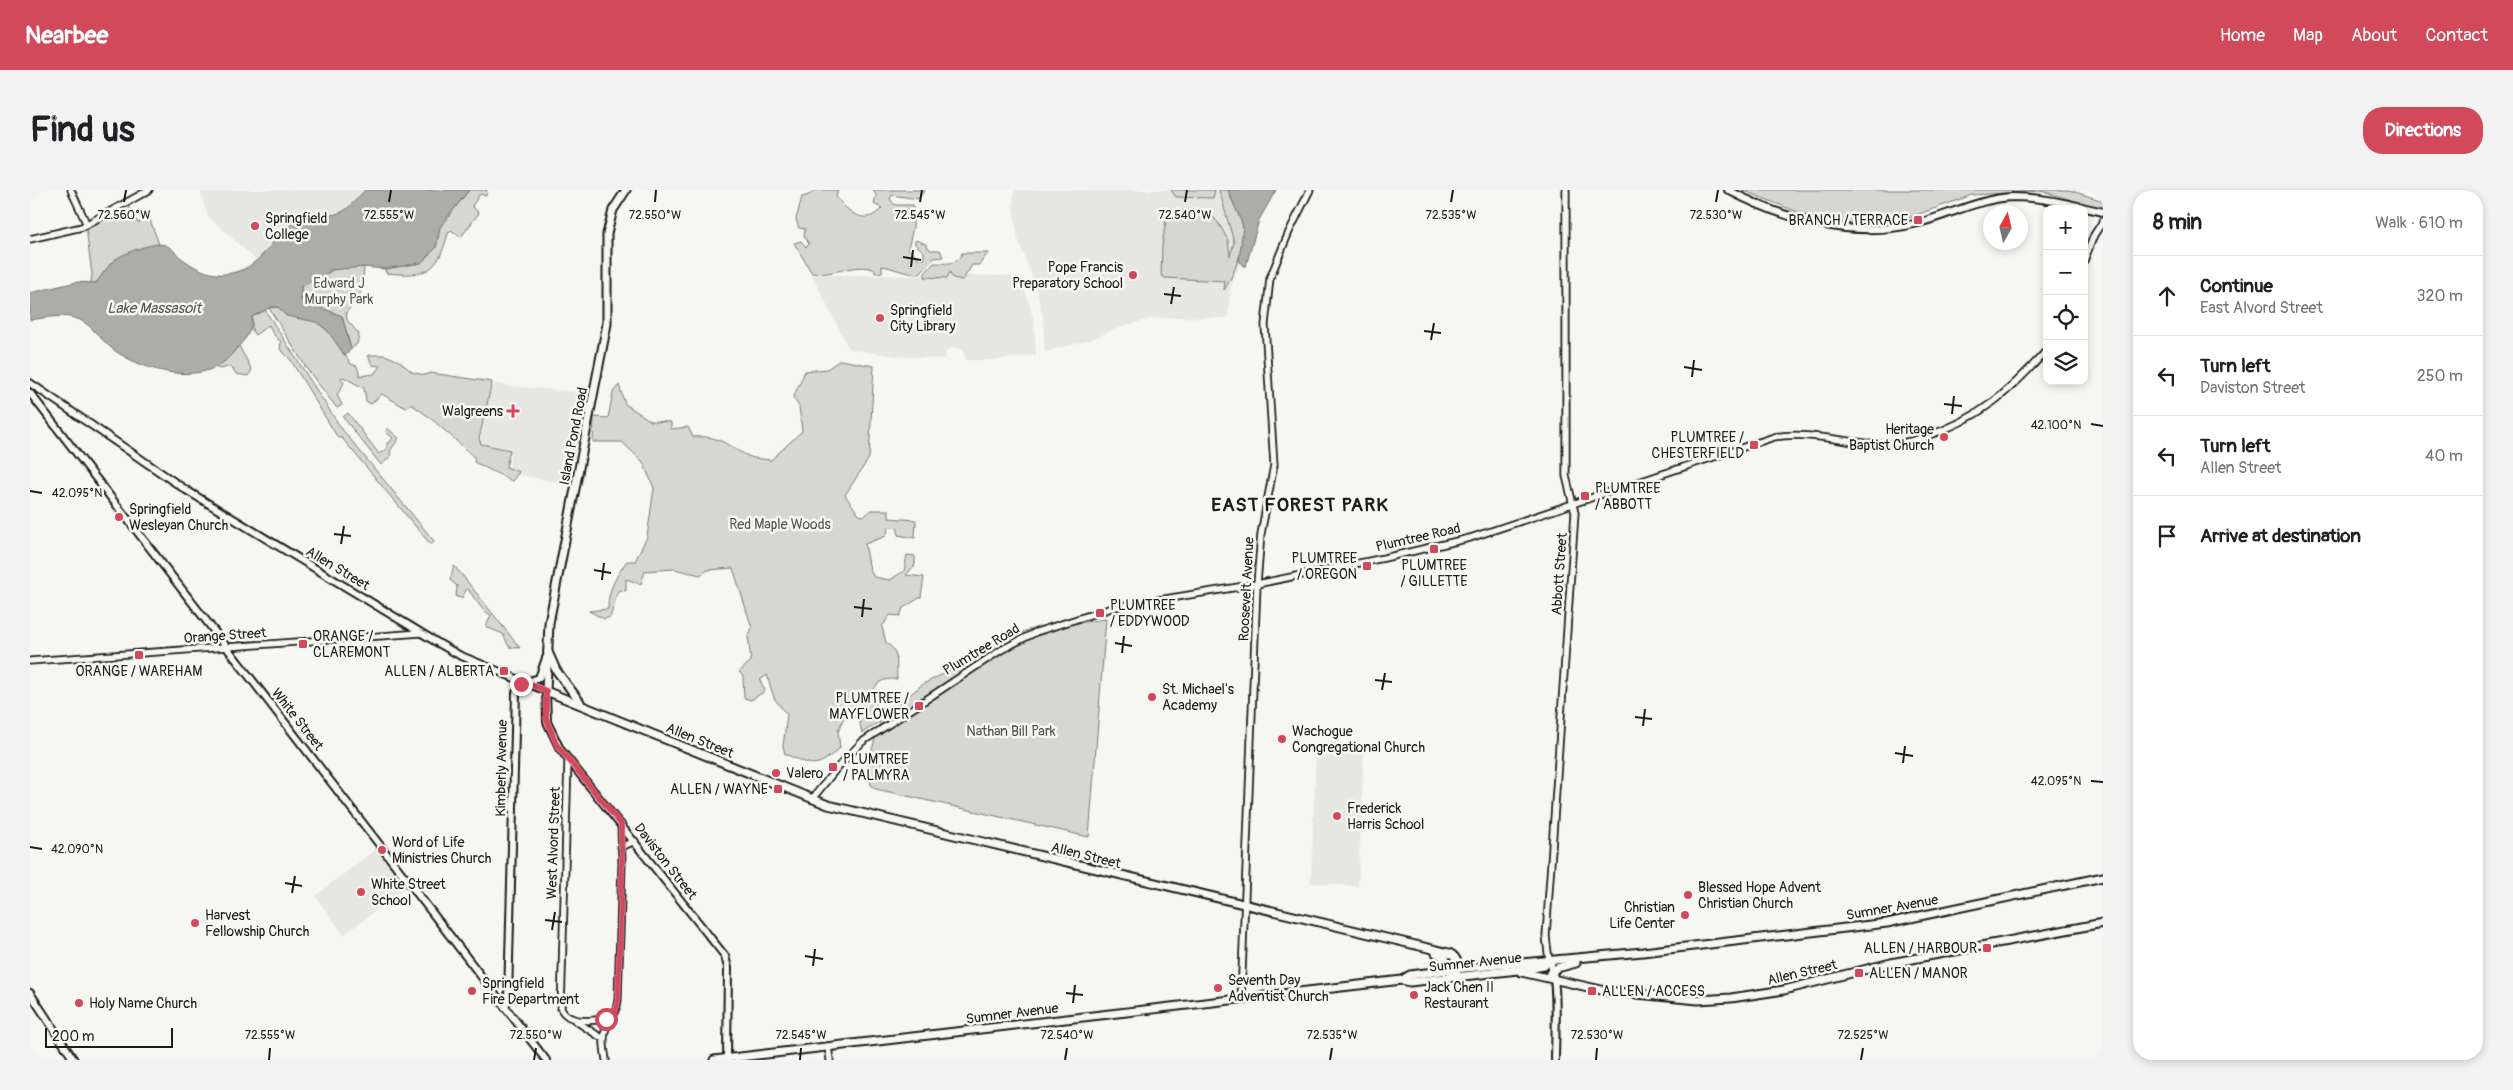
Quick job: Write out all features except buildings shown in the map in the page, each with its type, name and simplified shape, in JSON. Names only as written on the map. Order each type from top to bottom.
[{"type":"main road","name":"Island Pond Road","points":[[546,691],[549,622],[606,331],[608,297],[605,248],[608,228],[613,210],[626,190]]},
{"type":"main road","points":[[1728,190],[1802,221],[1837,228],[1885,228],[1918,224],[1985,201],[2012,197],[2050,200],[2103,212]]},
{"type":"main road","name":"Allen Street","points":[[30,382],[186,490],[421,633],[459,655],[524,682],[832,806],[966,840],[1433,950],[1452,955],[1457,960],[1459,968]]},
{"type":"main road","name":"White Street","points":[[30,392],[546,1060]]},
{"type":"main road","points":[[524,682],[540,677],[547,650]]},
{"type":"main road","points":[[547,650],[556,670],[583,706]]},
{"type":"main road","name":"Kimberly Avenue","points":[[505,1007],[508,998],[516,693],[518,686],[524,682]]},
{"type":"main road","name":"Daviston Street","points":[[546,691],[548,726],[556,744],[726,956],[728,968],[727,1059]]},
{"type":"main road","name":"Sumner Avenue","points":[[1402,980],[1410,975],[1459,968],[1594,958],[1887,923],[2103,877]]},
{"type":"main road","name":"Allen Street","points":[[1504,971],[1552,974],[1621,992],[1698,1000],[1731,998],[1784,990],[1891,963],[2103,923]]},
{"type":"main road","points":[[1433,950],[1445,958],[1448,970],[1455,976],[1459,968]]},
{"type":"main road","name":"Sumner Avenue","points":[[1552,974],[1594,958]]},
{"type":"main road","points":[[1549,961],[1552,974],[1555,1060]]},
{"type":"main road","name":"Sumner Avenue","points":[[714,1060],[1402,980],[1410,982],[1543,967],[1549,961]]},
{"type":"main road","points":[[30,993],[74,1060]]},
{"type":"street","points":[[71,190],[87,225]]},
{"type":"street","points":[[30,238],[87,225],[149,190]]},
{"type":"street","name":"Roosevelt Avenue","points":[[1241,999],[1260,534],[1274,465],[1265,324],[1270,278],[1289,232],[1310,190]]},
{"type":"street","name":"Abbott Street","points":[[1549,961],[1546,936],[1576,513],[1572,505],[1566,476],[1566,190]]},
{"type":"street","points":[[2088,252],[2103,221]]},
{"type":"street","name":"Plumtree Road","points":[[812,798],[862,742],[957,678],[1023,638],[1115,607],[1257,584],[1470,538],[1755,442],[1779,436],[1813,435],[1882,445],[1907,442],[1963,422],[1981,412],[2043,354]]},
{"type":"street","name":"Orange Street","points":[[30,661],[421,633]]},
{"type":"street","name":"West Alvord Street","points":[[568,760],[561,1006],[565,1015],[603,1039]]},
{"type":"street","name":"West Alvord Street","points":[[567,778],[573,774],[580,774]]},
{"type":"street","points":[[606,1060],[603,1039],[616,1012],[618,1000],[621,824]]},
{"type":"street","points":[[621,847],[635,841]]},
{"type":"street","points":[[575,1020],[612,1018]]},
{"type":"street","points":[[828,1047],[830,1060]]},
{"type":"shaded area","name":"Springfield College","points":[[200,190],[365,190],[347,208],[337,214],[322,215],[281,232],[257,261],[207,215]]},
{"type":"shaded area","name":"Pope Francis Preparatory School","points":[[1014,190],[1228,190],[1233,206],[1239,249],[1239,266],[1231,285],[1228,318],[1177,317],[1150,319],[1123,326],[1089,340],[1045,352],[1043,318],[1035,284],[1018,239],[1013,208]]},
{"type":"shaded area","points":[[812,275],[1021,276],[1034,321],[1036,355],[994,360],[966,360],[963,350],[954,347],[946,351],[944,359],[896,356],[849,349]]},
{"type":"shaded area","points":[[492,384],[586,393],[570,484],[508,473],[511,454],[479,444]]},
{"type":"shaded area","name":"Frederick Harris School","points":[[1316,748],[1364,750],[1358,886],[1311,883]]},
{"type":"shaded area","name":"White Street School","points":[[376,849],[406,887],[344,935],[315,896]]},
{"type":"green space","points":[[469,190],[487,190],[486,196],[480,194],[472,206],[479,213],[461,237],[451,230],[448,233],[440,257],[435,264],[421,273],[386,273],[385,269],[421,263],[436,248],[440,227]]},
{"type":"green space","points":[[815,190],[838,190],[836,197],[846,208],[858,216],[869,217],[876,214],[882,208],[874,204],[876,195],[873,190],[925,190],[918,199],[892,195],[890,199],[895,205],[913,205],[912,232],[908,249],[921,260],[924,258],[924,252],[914,243],[916,240],[926,244],[930,250],[940,250],[943,257],[934,258],[919,274],[882,266],[882,272],[875,273],[875,270],[860,267],[820,274],[812,273],[794,243],[801,241],[806,247],[809,244],[804,236],[805,229],[799,228],[796,219],[802,197],[809,195]]},
{"type":"green space","points":[[1171,190],[1215,190],[1213,198],[1176,197]]},
{"type":"green space","points":[[1219,190],[1228,190],[1242,222],[1244,233],[1238,259],[1228,284],[1224,290],[1225,281],[1165,278],[1161,275],[1162,246],[1167,212],[1187,210],[1209,212],[1219,224],[1228,240],[1230,256],[1234,242]]},
{"type":"green space","points":[[1742,190],[2069,190],[2103,201],[2103,209],[2041,191],[1972,195],[1905,219],[1850,223],[1811,217]]},
{"type":"green space","points":[[129,206],[138,223],[149,217],[159,244],[123,256],[96,283],[91,283],[92,274],[86,229]]},
{"type":"green space","points":[[962,253],[988,253],[979,265],[972,265],[963,280],[953,278],[950,272],[947,278],[925,277],[925,273],[934,263],[954,262]]},
{"type":"green space","name":"Edward J Murphy Park","points":[[364,267],[359,297],[346,312],[347,320],[359,334],[357,344],[351,349],[342,316],[301,300],[301,286],[321,278],[335,268]]},
{"type":"green space","points":[[278,307],[287,314],[314,321],[326,329],[336,340],[351,364],[357,366],[360,376],[374,374],[380,366],[372,365],[368,355],[385,355],[399,361],[412,372],[492,382],[479,439],[481,444],[510,450],[506,467],[519,472],[512,481],[474,462],[475,458],[436,423],[411,404],[406,408],[382,394],[371,404],[366,401],[364,388],[343,377],[341,378],[344,383],[337,395],[342,405],[337,408],[307,369],[269,308]]},
{"type":"green space","points":[[265,310],[341,428],[434,541],[431,545],[342,438],[338,438],[290,359],[280,349],[281,342],[273,334],[269,325],[255,335],[252,330],[252,317]]},
{"type":"green space","points":[[239,346],[252,370],[248,376],[236,374],[231,366],[221,369],[213,367],[227,359]]},
{"type":"green space","points":[[840,360],[874,366],[869,458],[845,495],[859,515],[865,516],[870,510],[889,510],[889,518],[916,520],[915,538],[898,535],[898,528],[889,527],[886,536],[865,544],[870,570],[874,577],[890,580],[904,571],[907,555],[915,556],[915,565],[906,575],[924,577],[921,597],[903,608],[900,616],[890,615],[882,627],[886,643],[895,654],[897,679],[885,680],[877,685],[872,693],[877,707],[885,715],[923,684],[945,673],[982,647],[1028,630],[1106,619],[1089,837],[876,789],[871,785],[868,764],[880,721],[862,733],[859,719],[845,714],[838,732],[840,748],[819,763],[809,763],[785,754],[783,746],[787,715],[774,698],[767,675],[760,680],[765,691],[751,700],[744,698],[743,676],[739,672],[751,661],[748,636],[752,628],[733,568],[708,570],[700,575],[674,569],[645,571],[641,584],[626,579],[626,591],[619,590],[610,617],[604,619],[589,611],[608,609],[609,596],[616,577],[627,561],[635,561],[647,537],[654,488],[643,462],[622,442],[593,442],[594,417],[608,418],[613,392],[619,385],[625,404],[651,421],[671,422],[671,429],[688,427],[693,437],[717,439],[750,457],[771,460],[802,431],[799,406],[793,398],[805,371],[827,369]]},
{"type":"green space","points":[[348,413],[379,454],[387,449],[387,443],[393,438],[386,432],[387,428],[399,438],[390,451],[391,456],[381,465],[343,417]]},
{"type":"green space","points":[[454,566],[520,648],[509,647],[503,634],[486,627],[491,615],[484,611],[467,588],[462,598],[456,597],[457,586],[450,580]]},
{"type":"water","name":"Lake Massasoit","points":[[365,190],[469,190],[440,227],[436,248],[421,263],[385,269],[364,267],[331,270],[321,278],[301,286],[301,300],[342,316],[351,349],[345,356],[328,331],[316,322],[286,316],[278,307],[271,307],[252,317],[252,324],[246,338],[219,365],[205,371],[189,373],[156,370],[126,358],[110,347],[84,322],[74,318],[55,317],[30,320],[30,293],[77,282],[96,283],[116,259],[129,252],[153,245],[165,245],[190,264],[213,274],[238,271],[257,260],[299,218],[307,215],[340,213],[352,204]]},
{"type":"water","points":[[1228,190],[1276,190],[1259,220],[1246,266],[1243,266],[1239,261],[1243,226]]},
{"type":"place","name":"BRANCH / TERRACE","points":[[1918,220]]},
{"type":"place","name":"Springfield College","points":[[255,226]]},
{"type":"place","name":"Pope Francis Preparatory School","points":[[1133,275]]},
{"type":"place","name":"Springfield City Library","points":[[880,318]]},
{"type":"place","name":"Walgreens","points":[[513,411]]},
{"type":"place","name":"Heritage Baptist Church","points":[[1944,437]]},
{"type":"place","name":"PLUMTREE / CHESTERFIELD","points":[[1754,445]]},
{"type":"place","name":"PLUMTREE / ABBOTT","points":[[1585,496]]},
{"type":"place","name":"Springfield Wesleyan Church","points":[[119,517]]},
{"type":"place","name":"PLUMTREE / GILLETTE","points":[[1434,549]]},
{"type":"place","name":"PLUMTREE / OREGON","points":[[1367,566]]},
{"type":"place","name":"PLUMTREE / EDDYWOOD","points":[[1100,613]]},
{"type":"place","name":"ORANGE / CLAREMONT","points":[[303,644]]},
{"type":"place","name":"ORANGE / WAREHAM","points":[[139,655]]},
{"type":"place","name":"ALLEN / ALBERTA","points":[[504,671]]},
{"type":"place","name":"St. Michael's Academy","points":[[1152,697]]},
{"type":"place","name":"PLUMTREE / MAYFLOWER","points":[[919,706]]},
{"type":"place","name":"Wachogue Congregational Church","points":[[1282,739]]},
{"type":"place","name":"PLUMTREE / PALMYRA","points":[[833,767]]},
{"type":"place","name":"Valero","points":[[776,773]]},
{"type":"place","name":"ALLEN / WAYNE","points":[[778,789]]},
{"type":"place","name":"Frederick Harris School","points":[[1337,816]]},
{"type":"place","name":"Word of Life Ministries Church","points":[[382,850]]},
{"type":"place","name":"White Street School","points":[[361,892]]},
{"type":"place","name":"Blessed Hope Advent Christian Church","points":[[1688,895]]},
{"type":"place","name":"Christian Life Center","points":[[1685,915]]},
{"type":"place","name":"Harvest Fellowship Church","points":[[195,923]]},
{"type":"place","name":"ALLEN / HARBOUR","points":[[1987,948]]},
{"type":"place","name":"ALLEN / MANOR","points":[[1859,973]]},
{"type":"place","name":"Seventh Day Adventist Church","points":[[1218,988]]},
{"type":"place","name":"Springfield Fire Department","points":[[472,991]]},
{"type":"place","name":"ALLEN / ACCESS","points":[[1592,991]]},
{"type":"place","name":"Jack Chen II Restaurant","points":[[1414,995]]},
{"type":"place","name":"Holy Name Church","points":[[79,1003]]},
{"type":"district","name":"EAST FOREST PARK","points":[[1300,504]]},
{"type":"route","points":[[521,684],[524,682],[546,691],[546,718],[556,744],[621,824],[622,863],[618,1007],[612,1018],[606,1019]]},
{"type":"park label","name":"Red Maple Woods","points":[[780,524]]},
{"type":"park label","name":"Nathan Bill Park","points":[[1011,731]]}]
